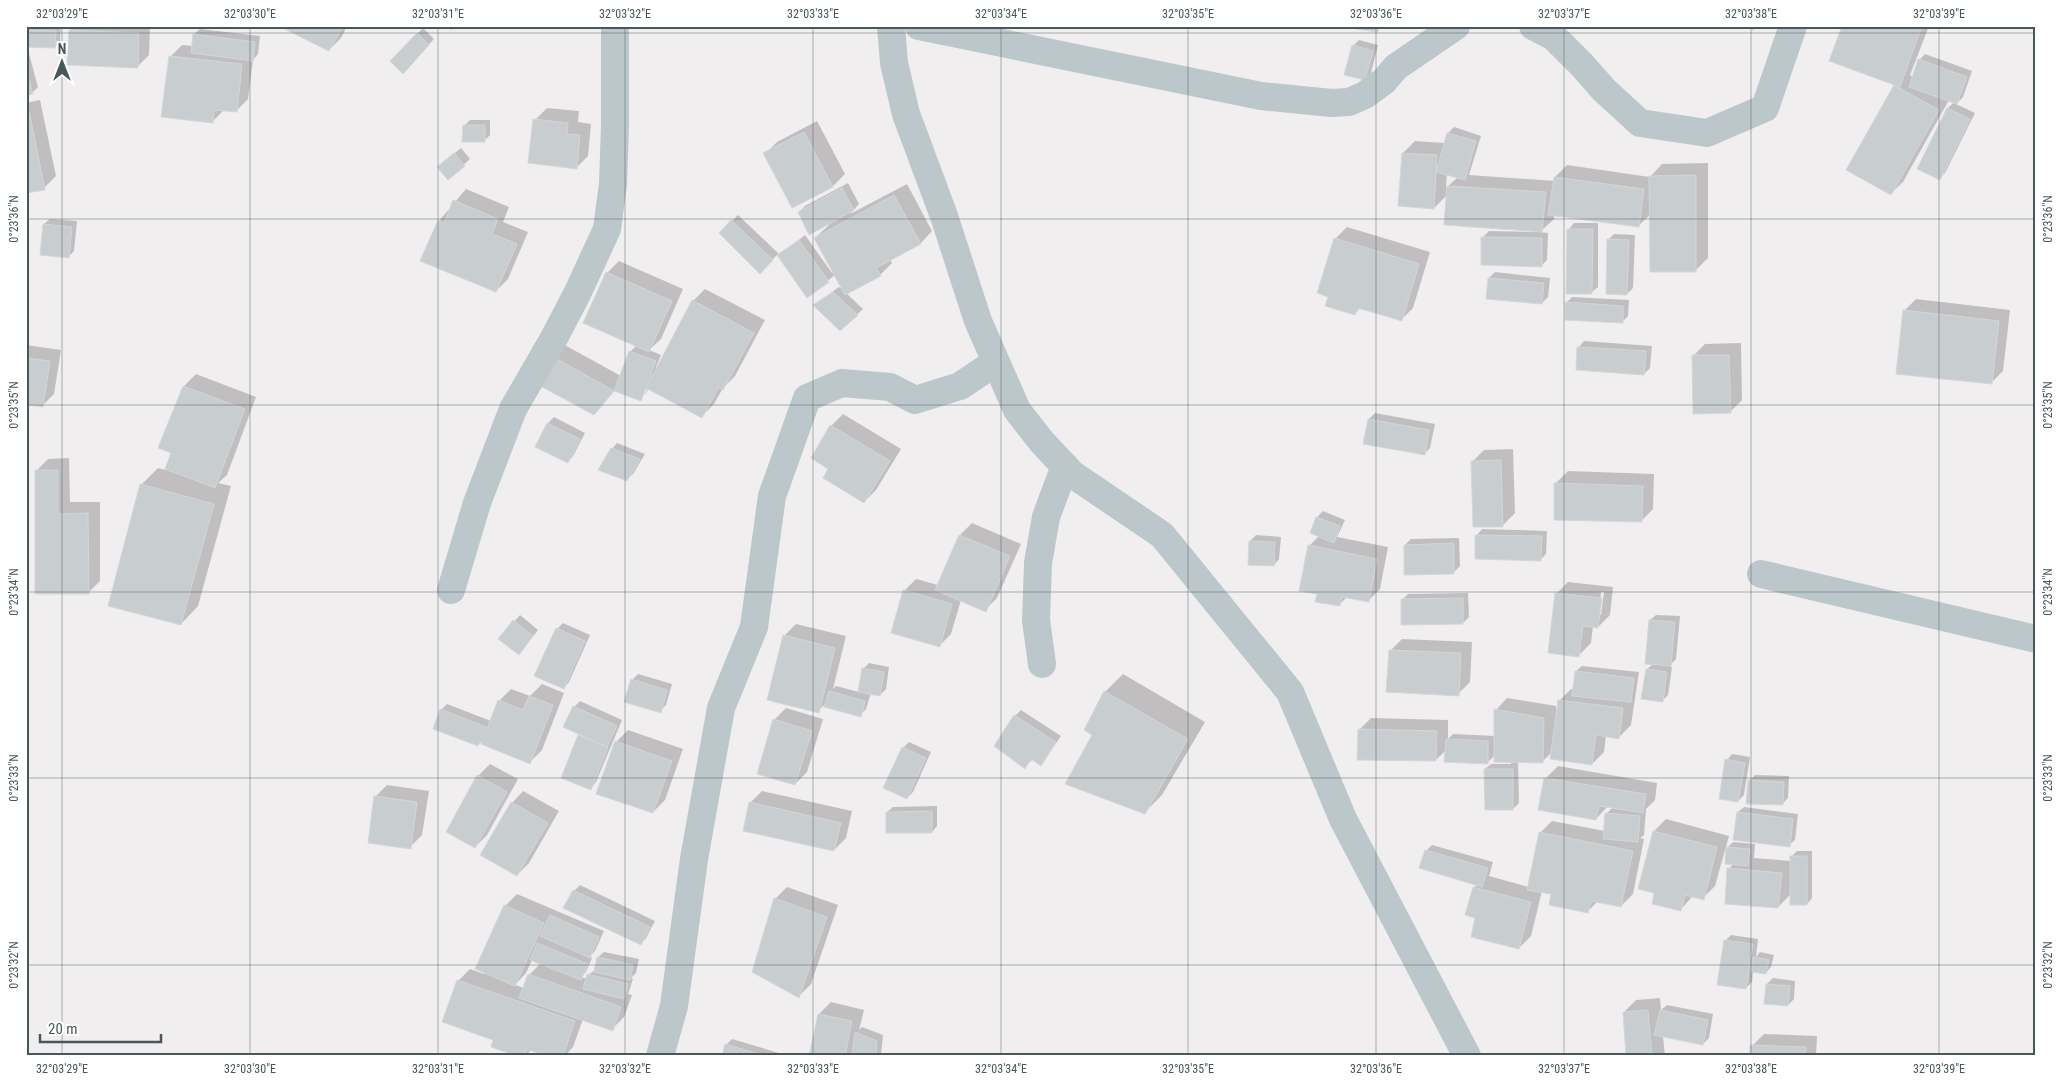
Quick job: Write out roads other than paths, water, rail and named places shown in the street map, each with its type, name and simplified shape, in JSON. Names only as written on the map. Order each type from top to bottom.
[{"type":"street","points":[[451,590],[477,503],[512,409],[554,338],[607,229],[613,184],[615,26]]},
{"type":"street","points":[[891,26],[894,63],[906,114],[944,216],[978,321],[1017,410],[1042,442],[1072,474],[1162,535],[1290,692],[1343,819],[1467,1056]]},
{"type":"street","points":[[919,26],[1261,96],[1332,103],[1349,102],[1365,95],[1384,81],[1396,67],[1456,26]]},
{"type":"street","points":[[1533,26],[1554,37],[1604,90],[1640,122],[1706,133],[1765,108],[1793,26]]},
{"type":"street","points":[[660,1056],[674,1006],[694,859],[721,708],[754,627],[772,496],[807,398],[842,383],[890,387],[915,400],[960,386],[996,362]]},
{"type":"street","points":[[1042,664],[1036,620],[1038,564],[1046,516],[1065,466]]},
{"type":"street","points":[[1761,574],[2036,639]]}]
